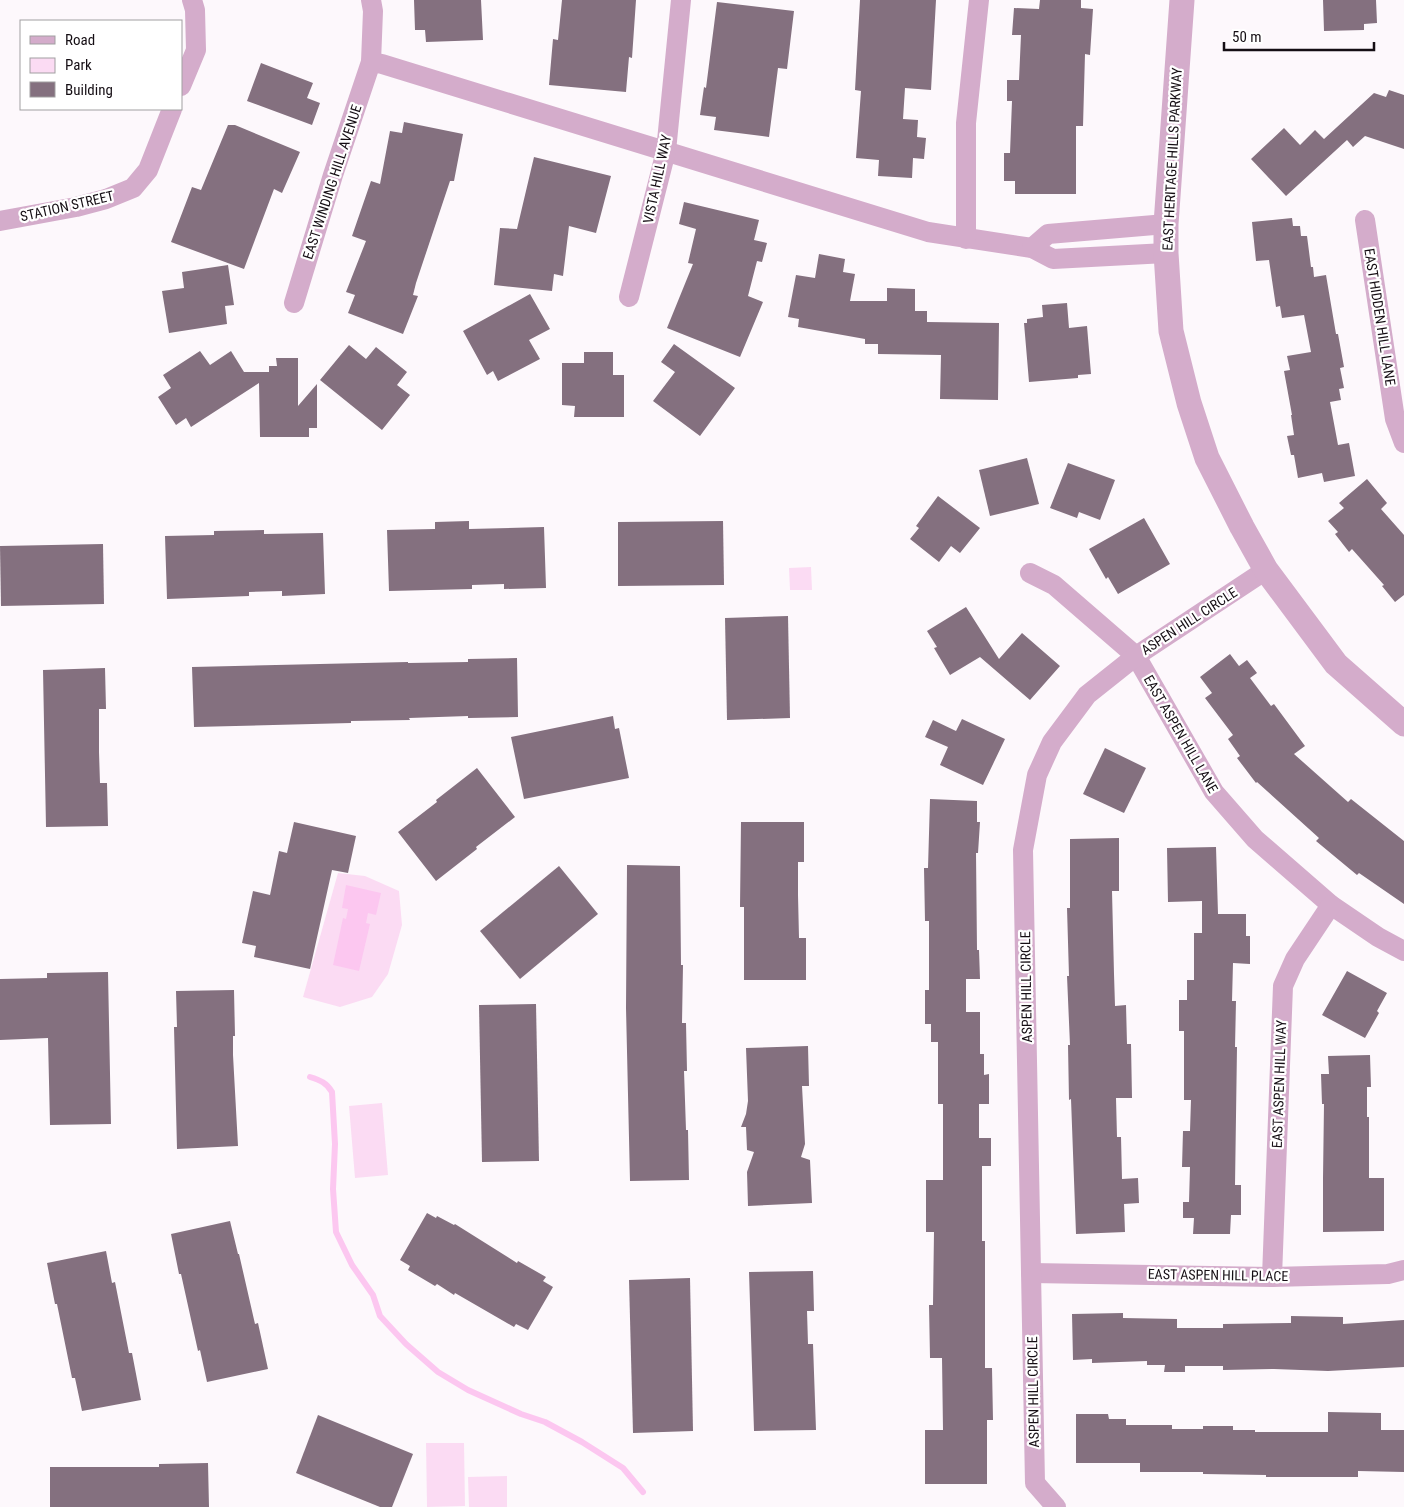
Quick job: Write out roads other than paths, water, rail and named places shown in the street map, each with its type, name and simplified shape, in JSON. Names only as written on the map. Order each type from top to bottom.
[{"type":"street","points":[[182,84],[196,50],[195,10],[192,0]]},
{"type":"street","name":"EAST WINDING HILL AVENUE","points":[[294,303],[370,62],[373,11],[371,0]]},
{"type":"street","name":"VISTA HILL WAY","points":[[629,297],[666,151],[681,0]]},
{"type":"street","points":[[966,238],[966,124],[979,0]]},
{"type":"street","name":"EAST HERITAGE HILLS PARKWAY","points":[[1182,0],[1166,224],[1166,253],[1171,331],[1189,403],[1207,458],[1266,570],[1336,664],[1404,724]]},
{"type":"street","points":[[370,62],[382,64],[928,232],[1032,248],[1053,259],[1166,253]]},
{"type":"street","name":"STATION STREET","points":[[0,221],[76,207],[106,199],[133,188],[148,170],[172,110]]},
{"type":"street","name":"EAST HIDDEN HILL LANE","points":[[1365,220],[1395,419],[1404,443]]},
{"type":"street","points":[[1032,248],[1048,234],[1166,224]]},
{"type":"street","name":"ASPEN HILL CIRCLE","points":[[1056,1507],[1035,1483],[1023,850],[1037,775],[1052,742],[1087,694],[1136,656],[1266,570]]},
{"type":"street","name":"EAST ASPEN HILL LANE","points":[[1030,573],[1054,586],[1136,656],[1214,792],[1254,839],[1331,905],[1378,937],[1404,951]]},
{"type":"street","name":"EAST ASPEN HILL WAY","points":[[1272,1277],[1283,986],[1295,959],[1331,905]]},
{"type":"street","name":"EAST ASPEN HILL PLACE","points":[[1031,1273],[1272,1277],[1388,1274],[1404,1270]]},
{"type":"waterway","points":[[310,1077],[323,1082],[332,1092],[335,1144],[333,1189],[336,1232],[352,1265],[373,1295],[380,1316],[406,1344],[438,1372],[468,1390],[521,1414],[545,1422],[582,1442],[623,1468],[643,1492]]}]
